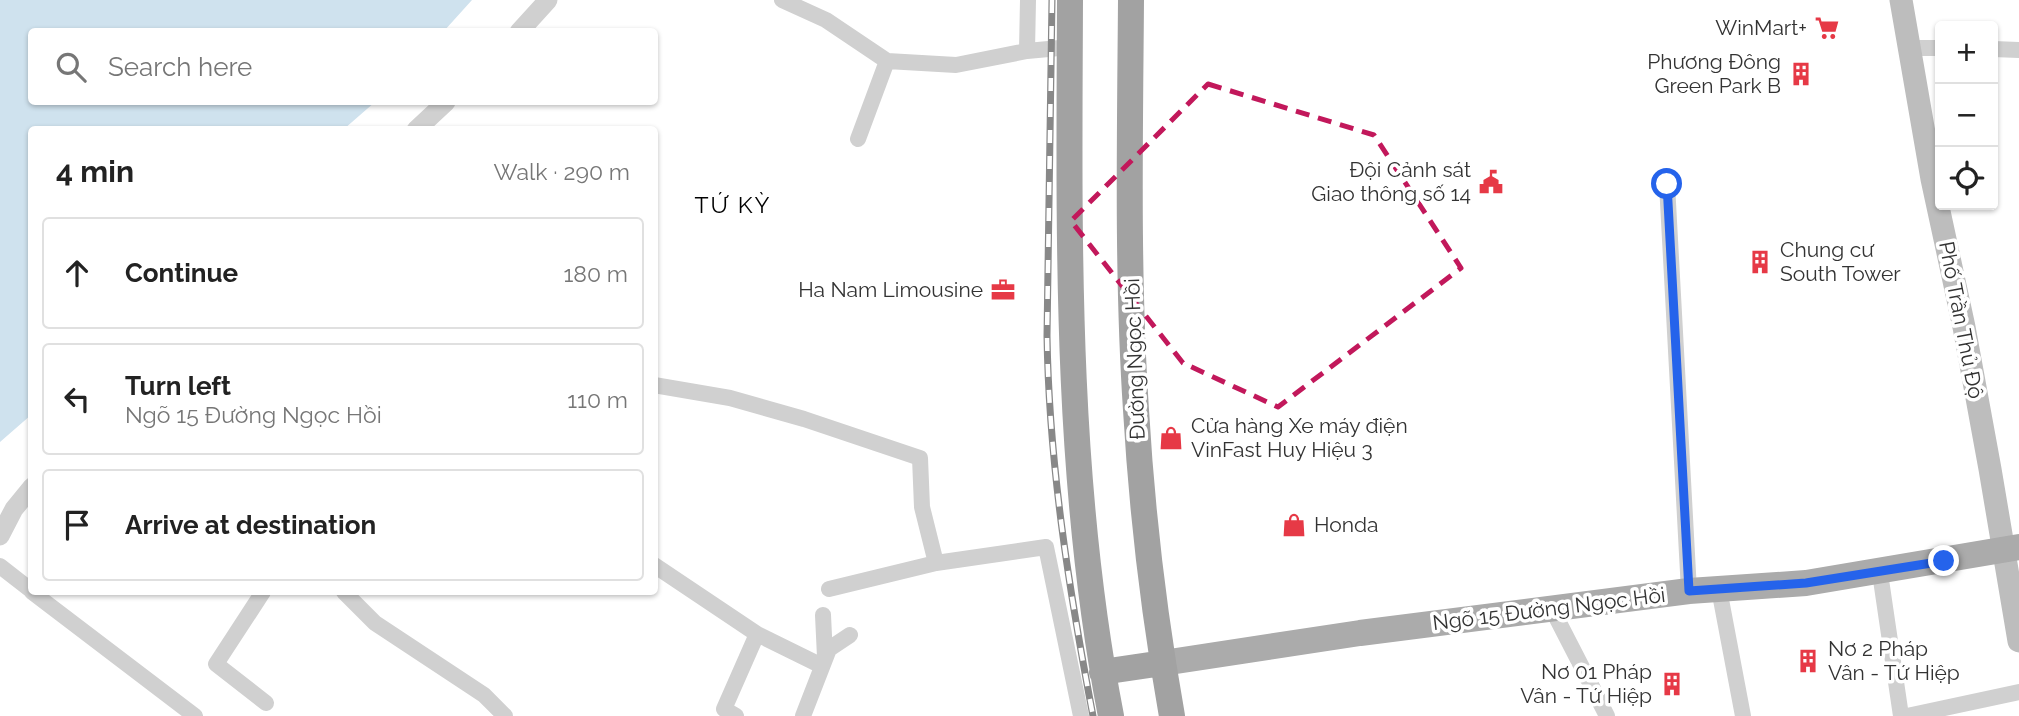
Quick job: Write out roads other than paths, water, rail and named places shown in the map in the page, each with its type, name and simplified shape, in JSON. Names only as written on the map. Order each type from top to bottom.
[{"type":"highway","points":[[1070,0],[1070,290],[1075,418],[1087,551],[1102,672],[1111,716]]},
{"type":"highway","name":"Đường Ngọc Hồi","points":[[1131,0],[1131,276],[1136,408],[1153,603],[1172,716]]},
{"type":"highway","points":[[1102,672],[1163,663]]},
{"type":"main road","name":"Phố Trần Thủ Độ","points":[[1901,0],[1932,179],[2011,548],[2019,641]]},
{"type":"main road","name":"Ngõ 15 Đường Ngọc Hồi","points":[[1163,663],[1689,591],[1806,583],[1880,573],[2011,548]]},
{"type":"street","points":[[523,28],[548,0]]},
{"type":"street","points":[[782,0],[826,20],[887,61],[956,65],[1027,51],[1070,47]]},
{"type":"street","points":[[1027,51],[1028,0]]},
{"type":"street","points":[[1910,48],[1935,48]]},
{"type":"street","points":[[1998,49],[2019,50]]},
{"type":"street","points":[[858,139],[887,61]]},
{"type":"street","points":[[420,126],[443,105]]},
{"type":"street","points":[[1667,184],[1689,591]]},
{"type":"street","points":[[658,386],[743,401],[920,458],[922,507],[936,563]]},
{"type":"street","points":[[0,536],[14,509],[28,492]]},
{"type":"street","points":[[829,589],[936,563],[1046,547],[1080,716]]},
{"type":"street","points":[[0,566],[28,588]]},
{"type":"street","points":[[658,568],[757,635],[826,657]]},
{"type":"street","points":[[1880,573],[1901,716]]},
{"type":"street","points":[[1719,589],[1743,716]]},
{"type":"street","points":[[37,595],[195,716]]},
{"type":"street","points":[[261,595],[216,664],[266,703]]},
{"type":"street","points":[[347,595],[375,623],[484,695],[505,716]]},
{"type":"street","points":[[1552,609],[1607,716]]},
{"type":"street","points":[[803,716],[826,657],[823,615]]},
{"type":"street","points":[[727,711],[757,635]]},
{"type":"street","points":[[826,657],[850,635]]},
{"type":"street","points":[[1907,716],[2019,692]]},
{"type":"water","points":[[0,0],[472,0],[447,28],[28,28],[28,105],[372,105],[347,126],[28,126],[28,418],[0,442]]},
{"type":"railway","points":[[1052,0],[1047,336],[1049,384],[1062,527],[1093,716]]},
{"type":"place","name":"WinMart+","points":[[1827,28]]},
{"type":"place","name":"Phương Đông Green Park B","points":[[1801,74]]},
{"type":"place","name":"Đội Cảnh sát Giao thông số 14","points":[[1491,182]]},
{"type":"place","name":"Chung cư South Tower","points":[[1760,262]]},
{"type":"place","name":"Ha Nam Limousine","points":[[1003,290]]},
{"type":"place","name":"Cửa hàng Xe máy điện VinFast Huy Hiệu 3","points":[[1171,438]]},
{"type":"place","name":"Honda","points":[[1294,525]]},
{"type":"place","name":"Nơ 2 Pháp Vân - Tứ Hiệp","points":[[1808,661]]},
{"type":"place","name":"Nơ 01 Pháp Vân - Tứ Hiệp","points":[[1672,684]]},
{"type":"district","name":"TỨ KỲ","points":[[733,205]]}]
